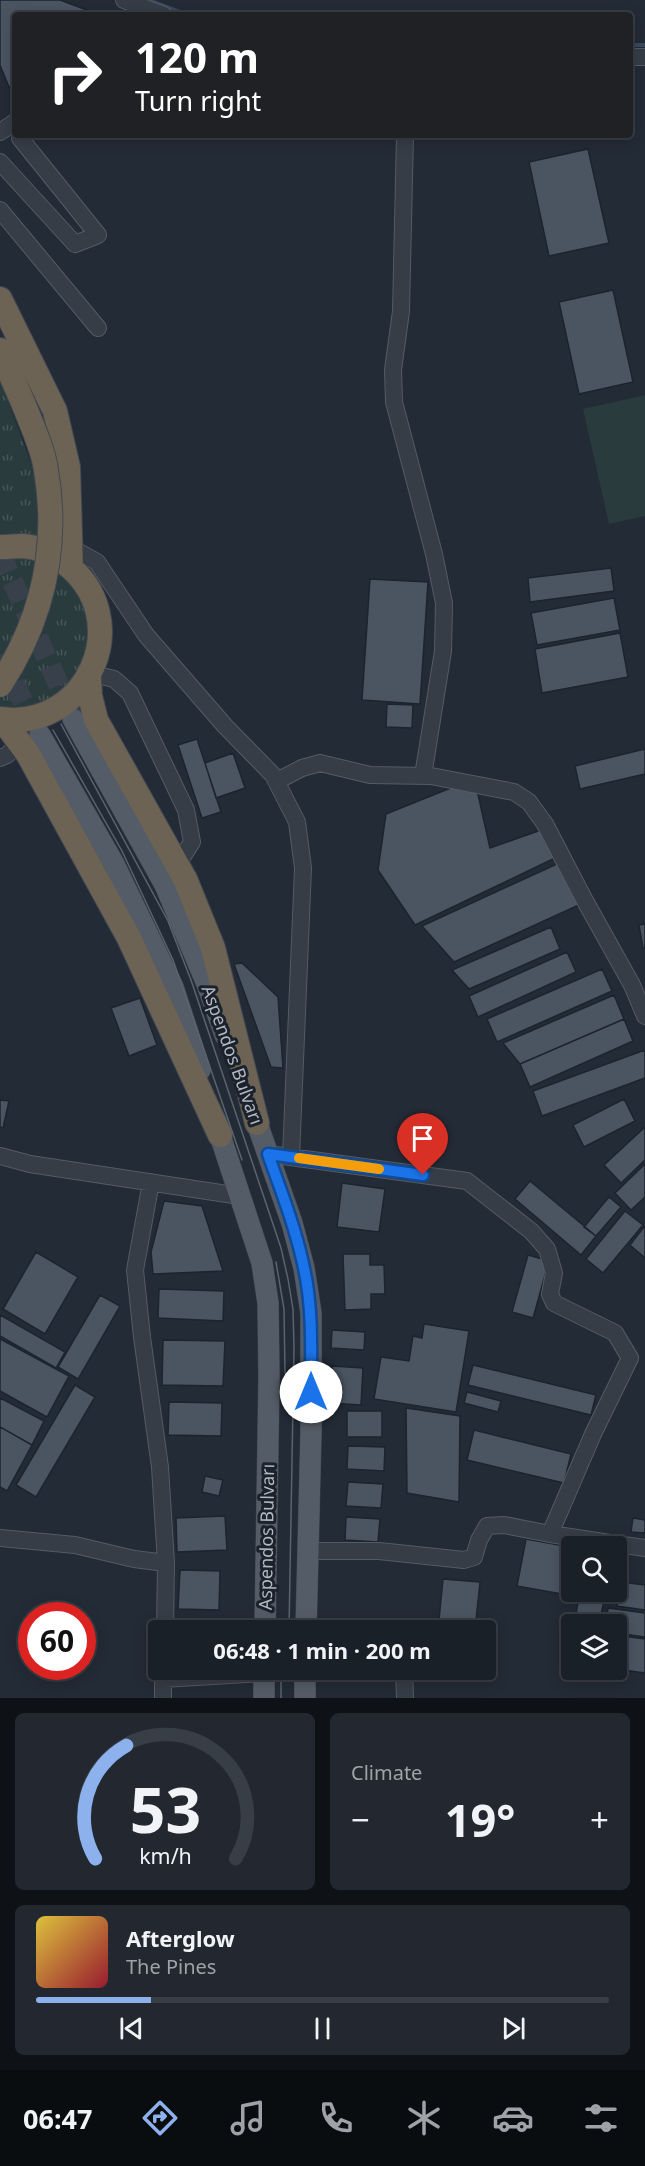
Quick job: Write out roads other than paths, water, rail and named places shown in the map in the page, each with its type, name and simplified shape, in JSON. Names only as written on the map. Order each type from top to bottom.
[{"type":"highway","points":[[0,299],[55,411],[68,467],[70,557],[94,599],[101,628],[97,658],[83,686],[61,706],[33,718],[1,719]]},
{"type":"highway","points":[[0,350],[24,405],[46,468],[51,526],[47,571],[39,604],[26,640],[0,685]]},
{"type":"highway","points":[[0,547],[25,546],[54,555],[70,557]]},
{"type":"highway","points":[[89,673],[90,696],[96,720],[185,879],[213,948],[257,1123]]},
{"type":"highway","points":[[1,719],[30,739],[28,754],[129,938],[220,1135]]},
{"type":"main road","name":"Aspendos Bulvarı","points":[[73,719],[165,885],[207,984],[292,1223],[304,1268],[311,1312],[311,1432],[306,1620]]},
{"type":"main road","name":"Aspendos Bulvarı","points":[[220,1135],[262,1263],[268,1303],[265,1620]]},
{"type":"main road","points":[[264,1680],[264,1698]]},
{"type":"main road","points":[[305,1680],[305,1698]]},
{"type":"street","points":[[124,0],[156,12]]},
{"type":"street","points":[[0,162],[75,244],[98,234],[20,138]]},
{"type":"street","points":[[405,138],[401,311],[393,370],[394,402],[434,554],[444,603],[442,651],[423,776]]},
{"type":"street","points":[[0,210],[98,328]]},
{"type":"street","points":[[70,557],[97,562],[146,635],[225,726],[273,775],[297,822],[303,868],[291,1157]]},
{"type":"street","points":[[89,673],[114,679],[130,693],[186,810],[192,842],[177,865]]},
{"type":"street","points":[[0,758],[30,739]]},
{"type":"street","points":[[277,781],[302,768],[320,763],[370,775],[423,776],[514,792],[529,802],[545,824],[632,986],[645,1016]]},
{"type":"street","points":[[268,1154],[467,1181],[531,1231],[547,1249],[554,1273],[550,1294],[554,1303],[615,1333],[630,1358],[593,1434],[550,1533]]},
{"type":"street","points":[[0,1156],[30,1164],[240,1196]]},
{"type":"street","points":[[151,1182],[135,1270],[160,1467],[166,1563],[165,1620]]},
{"type":"street","points":[[308,1551],[379,1551],[464,1560],[474,1557],[479,1540],[487,1526],[504,1525],[645,1548]]},
{"type":"street","points":[[0,1538],[75,1545],[134,1559],[166,1563]]},
{"type":"street","points":[[163,1698],[164,1680]]},
{"type":"street","points":[[404,1680],[405,1698]]},
{"type":"waterway","points":[[151,1],[180,12]]},
{"type":"waterway","points":[[633,45],[645,45]]},
{"type":"tunnel","points":[[0,553],[72,715]]},
{"type":"tunnel","points":[[0,655],[38,732]]},
{"type":"tram line","points":[[61,724],[168,921],[191,980],[281,1248],[293,1309],[294,1348],[289,1620]]},
{"type":"tram line","points":[[53,730],[122,851],[173,960],[242,1160]]},
{"type":"tram line","points":[[276,1262],[284,1309],[285,1373]]},
{"type":"tram line","points":[[281,1680],[281,1698]]}]
